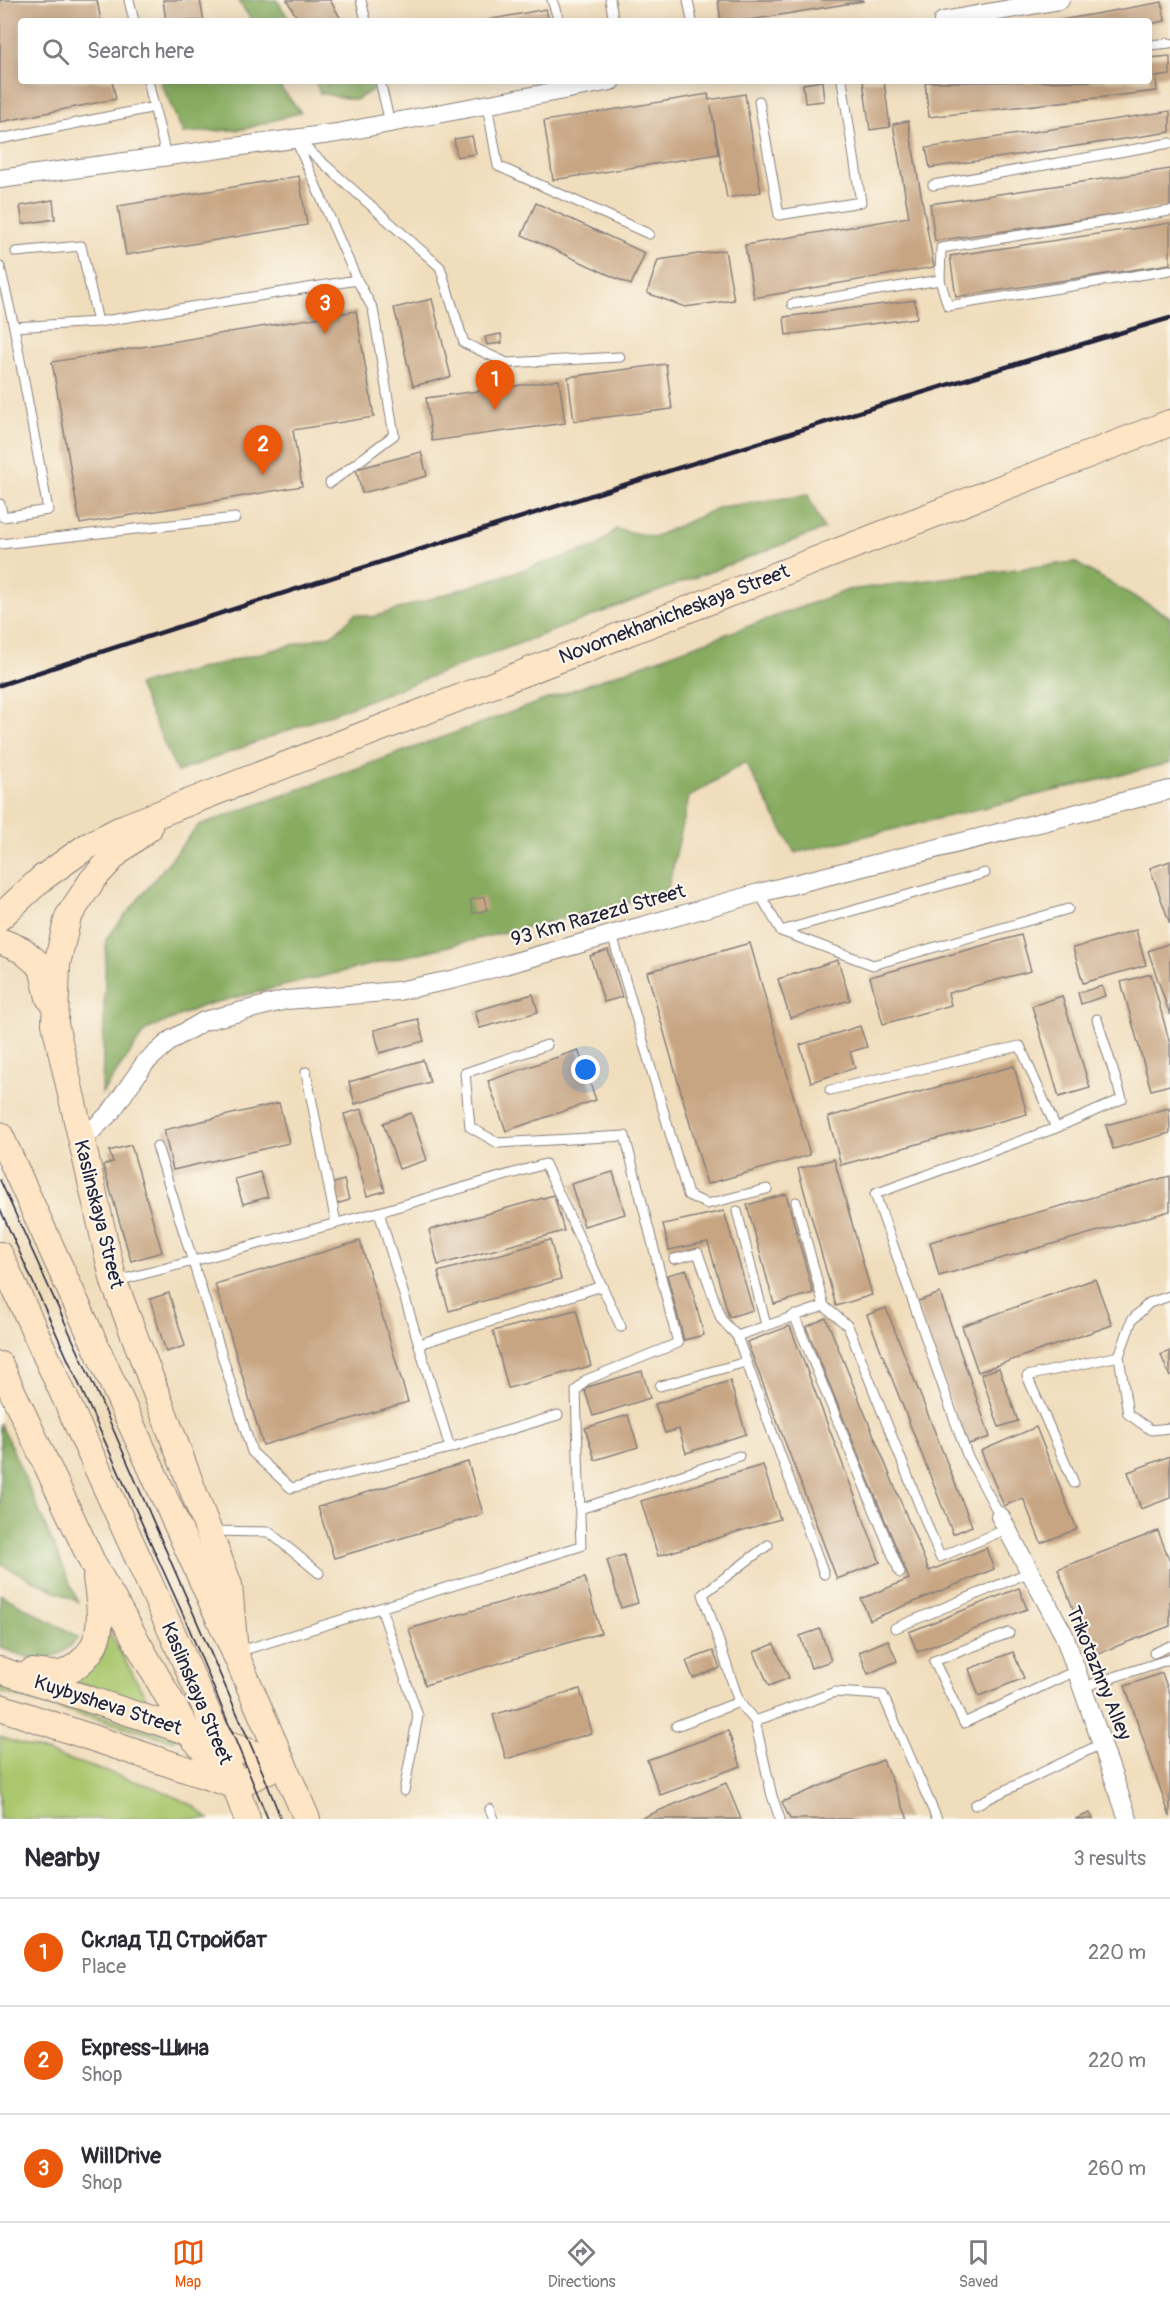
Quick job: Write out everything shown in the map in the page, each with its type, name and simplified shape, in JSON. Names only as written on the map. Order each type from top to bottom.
[{"type":"main road","name":"Novomekhanicheskaya Street","points":[[0,917],[41,879],[86,847],[125,827],[1170,423]]},
{"type":"main road","name":"Kaslinskaya Street","points":[[177,806],[120,850],[93,879],[68,917],[57,964],[56,1024],[114,1282],[229,1585],[235,1653]]},
{"type":"main road","points":[[0,941],[22,950],[42,967],[56,1024]]},
{"type":"main road","points":[[0,1135],[235,1653],[306,1818]]},
{"type":"main road","name":"Kaslinskaya Street","points":[[4,1264],[70,1405],[220,1741],[248,1819]]},
{"type":"main road","points":[[0,1365],[94,1566],[187,1731],[235,1786],[283,1764]]},
{"type":"main road","points":[[1,1670],[60,1674],[79,1665],[93,1650],[99,1632],[100,1612],[94,1566]]},
{"type":"main road","name":"Kuybysheva Street","points":[[1,1670],[220,1741],[283,1764]]},
{"type":"main road","name":"Kuybysheva Street","points":[[0,1707],[235,1786]]},
{"type":"street","points":[[960,18],[1060,0]]},
{"type":"street","points":[[0,179],[390,123],[595,84]]},
{"type":"street","name":"93 Km Razezd Street","points":[[81,1141],[111,1112],[145,1063],[171,1040],[204,1021],[286,1000],[398,991],[455,979],[759,893],[1170,790]]},
{"type":"street","name":"Trikotazhny Alley","points":[[1003,1522],[1064,1635],[1128,1819]]},
{"type":"lane","points":[[129,0],[133,18]]},
{"type":"lane","points":[[361,0],[365,18]]},
{"type":"lane","points":[[552,0],[558,18]]},
{"type":"lane","points":[[610,0],[613,18]]},
{"type":"lane","points":[[688,0],[691,18]]},
{"type":"lane","points":[[1152,45],[1170,43]]},
{"type":"lane","points":[[149,84],[166,156]]},
{"type":"lane","points":[[381,84],[390,123]]},
{"type":"lane","points":[[759,101],[779,215],[861,202],[842,84]]},
{"type":"lane","points":[[487,104],[498,166],[649,234]]},
{"type":"lane","points":[[0,139],[155,107]]},
{"type":"lane","points":[[295,138],[357,280],[373,309],[394,435],[330,483]]},
{"type":"lane","points":[[295,138],[440,267],[464,344],[507,363],[620,357]]},
{"type":"lane","points":[[933,184],[1170,143]]},
{"type":"lane","points":[[1170,211],[941,248],[940,280],[948,306],[1170,270]]},
{"type":"lane","points":[[16,252],[81,246],[98,322]]},
{"type":"lane","points":[[0,267],[14,327],[48,510],[3,517],[0,504]]},
{"type":"lane","points":[[14,327],[98,322],[357,280]]},
{"type":"lane","points":[[792,304],[940,280]]},
{"type":"lane","points":[[0,544],[235,518]]},
{"type":"lane","points":[[781,931],[985,873]]},
{"type":"lane","points":[[759,893],[781,931],[873,965],[1068,909]]},
{"type":"lane","points":[[612,935],[688,1195],[707,1204],[767,1189]]},
{"type":"lane","points":[[795,1202],[824,1306],[848,1326],[940,1557],[1003,1522],[967,1455],[875,1194],[1056,1128],[1122,1099],[1097,1019]]},
{"type":"lane","points":[[235,1653],[581,1546],[576,1391],[586,1380],[678,1342],[625,1136],[498,1143],[470,1127],[465,1072],[547,1045]]},
{"type":"lane","points":[[830,1090],[1020,1046],[1056,1128]]},
{"type":"lane","points":[[306,1071],[336,1223]]},
{"type":"lane","points":[[157,1146],[252,1452],[291,1488],[450,1448],[558,1415]]},
{"type":"lane","points":[[114,1282],[380,1212],[546,1164],[621,1327]]},
{"type":"lane","points":[[736,1211],[766,1325]]},
{"type":"lane","points":[[380,1212],[450,1448]]},
{"type":"lane","points":[[674,1259],[698,1253],[721,1319],[737,1336],[824,1574]]},
{"type":"lane","points":[[419,1344],[602,1286]]},
{"type":"lane","points":[[1170,1296],[1149,1303],[1132,1320],[1119,1356],[1128,1414],[1151,1430],[1170,1428]]},
{"type":"lane","points":[[737,1336],[824,1306]]},
{"type":"lane","points":[[794,1315],[900,1573]]},
{"type":"lane","points":[[1074,1483],[1027,1376],[1119,1356]]},
{"type":"lane","points":[[660,1386],[746,1362]]},
{"type":"lane","points":[[580,1509],[739,1456]]},
{"type":"lane","points":[[208,1530],[269,1533],[319,1573]]},
{"type":"lane","points":[[768,1545],[703,1594],[739,1702],[755,1721],[772,1797],[780,1819]]},
{"type":"lane","points":[[895,1628],[1030,1572]]},
{"type":"lane","points":[[381,1608],[418,1716],[404,1791]]},
{"type":"lane","points":[[1009,1632],[934,1661],[964,1723],[1080,1679],[1170,1659]]},
{"type":"lane","points":[[1154,1653],[1170,1646]]},
{"type":"lane","points":[[755,1721],[835,1692],[883,1695],[937,1819]]},
{"type":"lane","points":[[676,1726],[739,1702]]},
{"type":"lane","points":[[975,1805],[1103,1743]]},
{"type":"lane","points":[[490,1809],[494,1819]]},
{"type":"green space","points":[[238,0],[277,0],[288,18],[250,18]]},
{"type":"green space","points":[[161,84],[278,84],[301,112],[245,129],[183,133]]},
{"type":"green space","points":[[316,84],[328,86],[332,84],[375,84],[375,88],[356,100],[320,93]]},
{"type":"green space","points":[[808,495],[824,529],[177,772],[138,685],[334,634],[355,614],[373,617],[598,546],[616,529],[654,537],[720,507]]},
{"type":"green space","points":[[1074,562],[1170,617],[1170,763],[795,853],[745,762],[689,797],[667,893],[205,1005],[146,1030],[102,1093],[106,939],[198,826],[848,590]]},
{"type":"green space","points":[[0,1423],[12,1448],[78,1602],[0,1564]]},
{"type":"green space","points":[[0,1594],[79,1637],[60,1654],[51,1658],[33,1659],[0,1647]]},
{"type":"green space","points":[[108,1630],[150,1705],[71,1680],[98,1661],[104,1649]]},
{"type":"green space","points":[[0,1686],[174,1737],[174,1741],[0,1692]]},
{"type":"green space","points":[[0,1737],[156,1788],[194,1806],[209,1819],[0,1819]]},
{"type":"building","points":[[0,0],[97,0],[100,18],[18,18],[18,84],[113,84],[116,99],[0,122]]},
{"type":"building","points":[[163,0],[200,0],[203,18],[166,18]]},
{"type":"building","points":[[287,0],[330,0],[340,18],[297,18]]},
{"type":"building","points":[[718,0],[863,0],[762,18],[721,18]]},
{"type":"building","points":[[1162,2],[1165,21],[1152,23],[1152,18],[1073,18]]},
{"type":"building","points":[[546,9],[548,18],[498,18]]},
{"type":"building","points":[[1170,56],[1170,75],[1156,77],[1157,91],[929,117],[925,84],[1152,84],[1152,58]]},
{"type":"building","points":[[803,84],[822,84],[824,101],[805,103]]},
{"type":"building","points":[[863,84],[884,84],[890,127],[870,130]]},
{"type":"building","points":[[708,94],[709,100],[745,94],[761,192],[727,198],[711,106],[718,154],[553,180],[544,121]]},
{"type":"building","points":[[1170,111],[1170,132],[930,168],[926,148]]},
{"type":"building","points":[[908,121],[934,267],[754,298],[745,245],[909,217],[893,124]]},
{"type":"building","points":[[472,136],[476,154],[457,157],[454,139]]},
{"type":"building","points":[[1170,169],[1170,207],[935,241],[930,204]]},
{"type":"building","points":[[299,176],[307,225],[126,255],[118,206]]},
{"type":"building","points":[[53,200],[55,219],[23,224],[20,206]]},
{"type":"building","points":[[536,203],[645,253],[631,285],[522,235]]},
{"type":"building","points":[[1170,223],[1170,264],[956,297],[950,256]]},
{"type":"building","points":[[725,250],[734,300],[685,307],[647,293],[658,260]]},
{"type":"building","points":[[432,299],[451,377],[413,386],[394,308]]},
{"type":"building","points":[[915,300],[917,318],[786,335],[784,317]]},
{"type":"building","points":[[356,311],[374,417],[293,430],[302,486],[80,524],[52,362]]},
{"type":"building","points":[[501,334],[502,343],[487,345],[485,337]]},
{"type":"building","points":[[666,364],[672,409],[574,421],[568,377]]},
{"type":"building","points":[[559,380],[565,423],[432,441],[426,398]]},
{"type":"building","points":[[421,452],[427,476],[362,493],[356,469]]},
{"type":"building","points":[[1170,861],[1170,924],[1150,868]]},
{"type":"building","points":[[484,897],[487,910],[473,913],[470,900]]},
{"type":"building","points":[[1136,930],[1146,965],[1083,983],[1073,948]]},
{"type":"building","points":[[1021,935],[1031,971],[948,993],[951,1005],[883,1024],[870,977]]},
{"type":"building","points":[[750,943],[810,1155],[707,1184],[647,972]]},
{"type":"building","points":[[1170,943],[1170,1015],[1148,951]]},
{"type":"building","points":[[608,950],[622,997],[604,1002],[590,956]]},
{"type":"building","points":[[838,960],[850,1000],[790,1018],[778,979]]},
{"type":"building","points":[[1151,974],[1170,1044],[1170,1085],[1151,1090],[1121,982]]},
{"type":"building","points":[[1102,986],[1105,996],[1081,1004],[1078,993]]},
{"type":"building","points":[[533,994],[538,1012],[480,1028],[475,1011]]},
{"type":"building","points":[[1062,996],[1090,1088],[1059,1097],[1032,1006]]},
{"type":"building","points":[[418,1019],[424,1041],[380,1053],[374,1030]]},
{"type":"building","points":[[860,1026],[867,1047],[850,1052],[855,1068],[811,1082],[800,1045]]},
{"type":"building","points":[[578,1050],[596,1100],[506,1131],[488,1081]]},
{"type":"building","points":[[423,1060],[430,1082],[355,1104],[349,1082]]},
{"type":"building","points":[[1014,1066],[1027,1114],[841,1165],[828,1117]]},
{"type":"building","points":[[279,1103],[289,1143],[173,1170],[164,1130]]},
{"type":"building","points":[[1169,1108],[1170,1133],[1113,1149],[1106,1125]]},
{"type":"building","points":[[362,1109],[385,1191],[367,1196],[344,1114]]},
{"type":"building","points":[[411,1113],[427,1160],[399,1169],[383,1123]]},
{"type":"building","points":[[131,1145],[162,1252],[131,1261],[103,1165],[113,1162],[109,1151]]},
{"type":"building","points":[[834,1159],[872,1295],[836,1306],[798,1169]]},
{"type":"building","points":[[260,1172],[268,1197],[243,1204],[235,1179]]},
{"type":"building","points":[[613,1172],[625,1214],[584,1226],[571,1184]]},
{"type":"building","points":[[1170,1176],[1170,1211],[939,1276],[930,1242]]},
{"type":"building","points":[[344,1180],[349,1200],[337,1204],[331,1184]]},
{"type":"building","points":[[786,1194],[813,1293],[774,1304],[747,1205]]},
{"type":"building","points":[[554,1195],[564,1231],[438,1265],[429,1230]]},
{"type":"building","points":[[724,1211],[753,1310],[729,1317],[708,1242],[669,1250],[663,1224]]},
{"type":"building","points":[[550,1240],[561,1279],[449,1311],[438,1272]]},
{"type":"building","points":[[360,1241],[408,1402],[263,1445],[215,1284]]},
{"type":"building","points":[[687,1270],[704,1335],[684,1340],[667,1275]]},
{"type":"building","points":[[1095,1279],[1112,1325],[978,1372],[962,1326]]},
{"type":"building","points":[[169,1293],[185,1346],[166,1352],[150,1299]]},
{"type":"building","points":[[940,1293],[990,1437],[966,1445],[916,1302]]},
{"type":"building","points":[[886,1308],[972,1526],[953,1534],[867,1315]]},
{"type":"building","points":[[576,1310],[591,1366],[508,1388],[493,1331]]},
{"type":"building","points":[[826,1318],[929,1571],[986,1548],[994,1569],[870,1620],[861,1599],[909,1579],[806,1327]]},
{"type":"building","points":[[790,1326],[880,1562],[837,1579],[747,1342]]},
{"type":"building","points":[[1170,1351],[1170,1377],[1161,1355]]},
{"type":"building","points":[[999,1368],[1018,1421],[999,1427],[981,1374]]},
{"type":"building","points":[[642,1371],[650,1398],[593,1416],[584,1388]]},
{"type":"building","points":[[730,1381],[746,1434],[686,1453],[679,1429],[665,1433],[655,1404]]},
{"type":"building","points":[[628,1415],[638,1447],[595,1460],[585,1428]]},
{"type":"building","points":[[1036,1427],[1077,1529],[1041,1543],[1023,1498],[1004,1506],[981,1451]]},
{"type":"building","points":[[1170,1456],[1170,1498],[1141,1509],[1128,1472]]},
{"type":"building","points":[[468,1462],[483,1514],[334,1558],[318,1507]]},
{"type":"building","points":[[763,1465],[780,1519],[658,1556],[641,1501]]},
{"type":"building","points":[[1158,1531],[1170,1562],[1170,1626],[1091,1656],[1058,1569]]},
{"type":"building","points":[[624,1555],[638,1603],[621,1608],[607,1560]]},
{"type":"building","points":[[585,1578],[601,1633],[425,1685],[409,1629]]},
{"type":"building","points":[[1019,1588],[1027,1609],[917,1652],[909,1632]]},
{"type":"building","points":[[820,1629],[831,1661],[811,1668],[800,1636]]},
{"type":"building","points":[[888,1640],[897,1661],[868,1674],[859,1652]]},
{"type":"building","points":[[774,1644],[789,1678],[769,1686],[754,1652]]},
{"type":"building","points":[[713,1651],[720,1668],[693,1678],[686,1661]]},
{"type":"building","points":[[1013,1652],[1024,1678],[979,1696],[969,1669]]},
{"type":"building","points":[[1162,1673],[1170,1695],[1170,1817],[1125,1686]]},
{"type":"building","points":[[580,1689],[592,1733],[506,1759],[493,1715]]},
{"type":"building","points":[[728,1731],[741,1766],[660,1795],[647,1760]]},
{"type":"building","points":[[883,1760],[908,1819],[790,1819],[782,1802]]},
{"type":"building","points":[[726,1783],[741,1819],[639,1819]]},
{"type":"building","points":[[1090,1813],[1093,1819],[1075,1819]]},
{"type":"tram line","points":[[0,1180],[103,1406],[281,1819]]},
{"type":"tram line","points":[[0,1209],[186,1621],[268,1819]]},
{"type":"railway","points":[[0,685],[584,497],[1170,318]]},
{"type":"place","name":"WillDrive","points":[[325,334]]},
{"type":"place","name":"Склад ТД Стройбат","points":[[495,410]]},
{"type":"place","name":"Express-Шина","points":[[263,475]]}]
